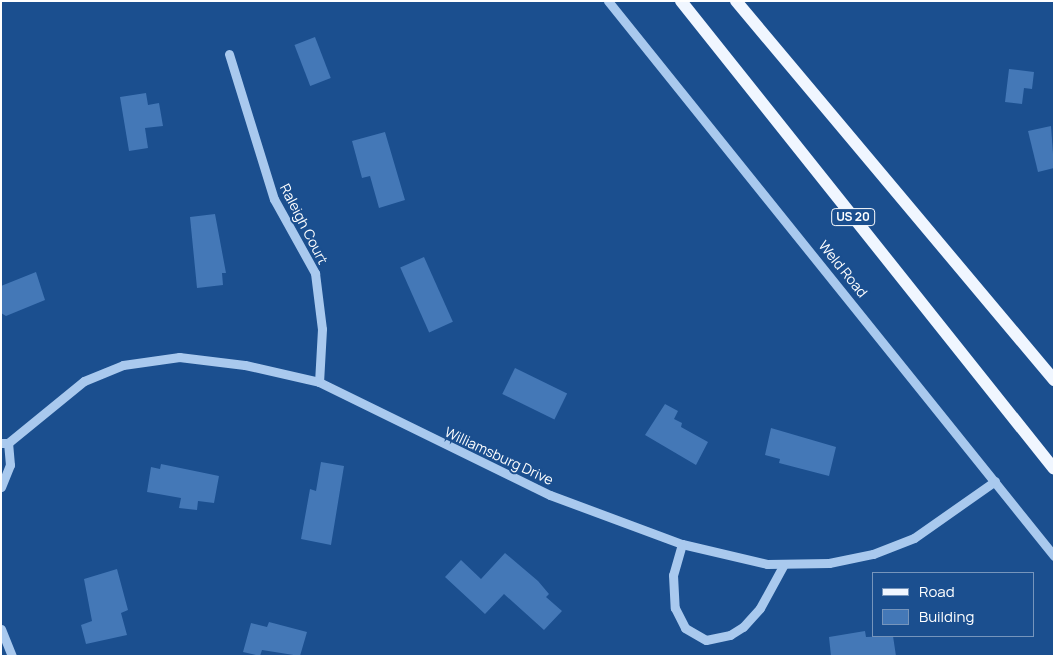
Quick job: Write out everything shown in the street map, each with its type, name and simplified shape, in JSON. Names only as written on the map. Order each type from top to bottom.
[{"type":"main road","name":"US 20","points":[[681,1],[1054,469]]},
{"type":"main road","points":[[736,1],[1054,380]]},
{"type":"street","name":"Weld Road","points":[[608,1],[1054,556]]},
{"type":"street","name":"Raleigh Court","points":[[229,54],[274,199],[314,273],[322,329],[319,382]]},
{"type":"street","name":"Williamsburg Drive","points":[[4,443],[84,381],[123,365],[154,358],[214,360],[319,382],[550,495],[682,544],[783,566],[829,563],[873,554],[914,538],[995,481]]},
{"type":"street","points":[[1,487],[10,465],[4,443]]},
{"type":"street","points":[[682,544],[673,575],[675,608],[685,628],[706,640],[730,635],[743,627],[760,608],[783,566]]},
{"type":"street","points":[[1,629],[12,656]]},
{"type":"building","points":[[315,37],[331,78],[310,86],[294,45]]},
{"type":"building","points":[[1009,69],[1034,72],[1032,89],[1024,88],[1022,104],[1005,102]]},
{"type":"building","points":[[146,93],[148,105],[159,103],[163,126],[145,128],[148,148],[129,151],[120,97]]},
{"type":"building","points":[[1051,126],[1054,168],[1038,172],[1028,131]]},
{"type":"building","points":[[385,132],[405,200],[379,208],[370,176],[362,178],[352,141]]},
{"type":"building","points":[[215,214],[226,273],[222,273],[223,285],[197,288],[190,217]]},
{"type":"building","points":[[424,257],[453,322],[429,332],[400,268]]},
{"type":"building","points":[[36,272],[45,300],[6,316],[1,313],[1,286]]},
{"type":"building","points":[[515,368],[567,393],[554,419],[502,394]]},
{"type":"building","points":[[665,404],[678,411],[674,419],[682,423],[681,427],[708,442],[696,465],[645,435]]},
{"type":"building","points":[[771,428],[836,447],[829,476],[779,463],[780,459],[765,455]]},
{"type":"building","points":[[321,462],[344,466],[331,545],[301,539],[310,489],[316,491]]},
{"type":"building","points":[[161,464],[219,476],[214,503],[198,501],[197,510],[179,508],[181,498],[147,492],[151,467],[160,469]]},
{"type":"building","points":[[505,553],[538,581],[549,594],[546,597],[562,611],[544,630],[504,594],[485,614],[445,577],[461,560],[481,579]]},
{"type":"building","points":[[117,569],[128,610],[121,613],[127,635],[86,644],[81,625],[92,621],[84,579]]},
{"type":"building","points":[[269,622],[307,632],[300,656],[262,650],[260,656],[243,652],[251,623],[267,627]]},
{"type":"building","points":[[865,631],[866,637],[893,637],[896,656],[831,656],[829,637]]}]
